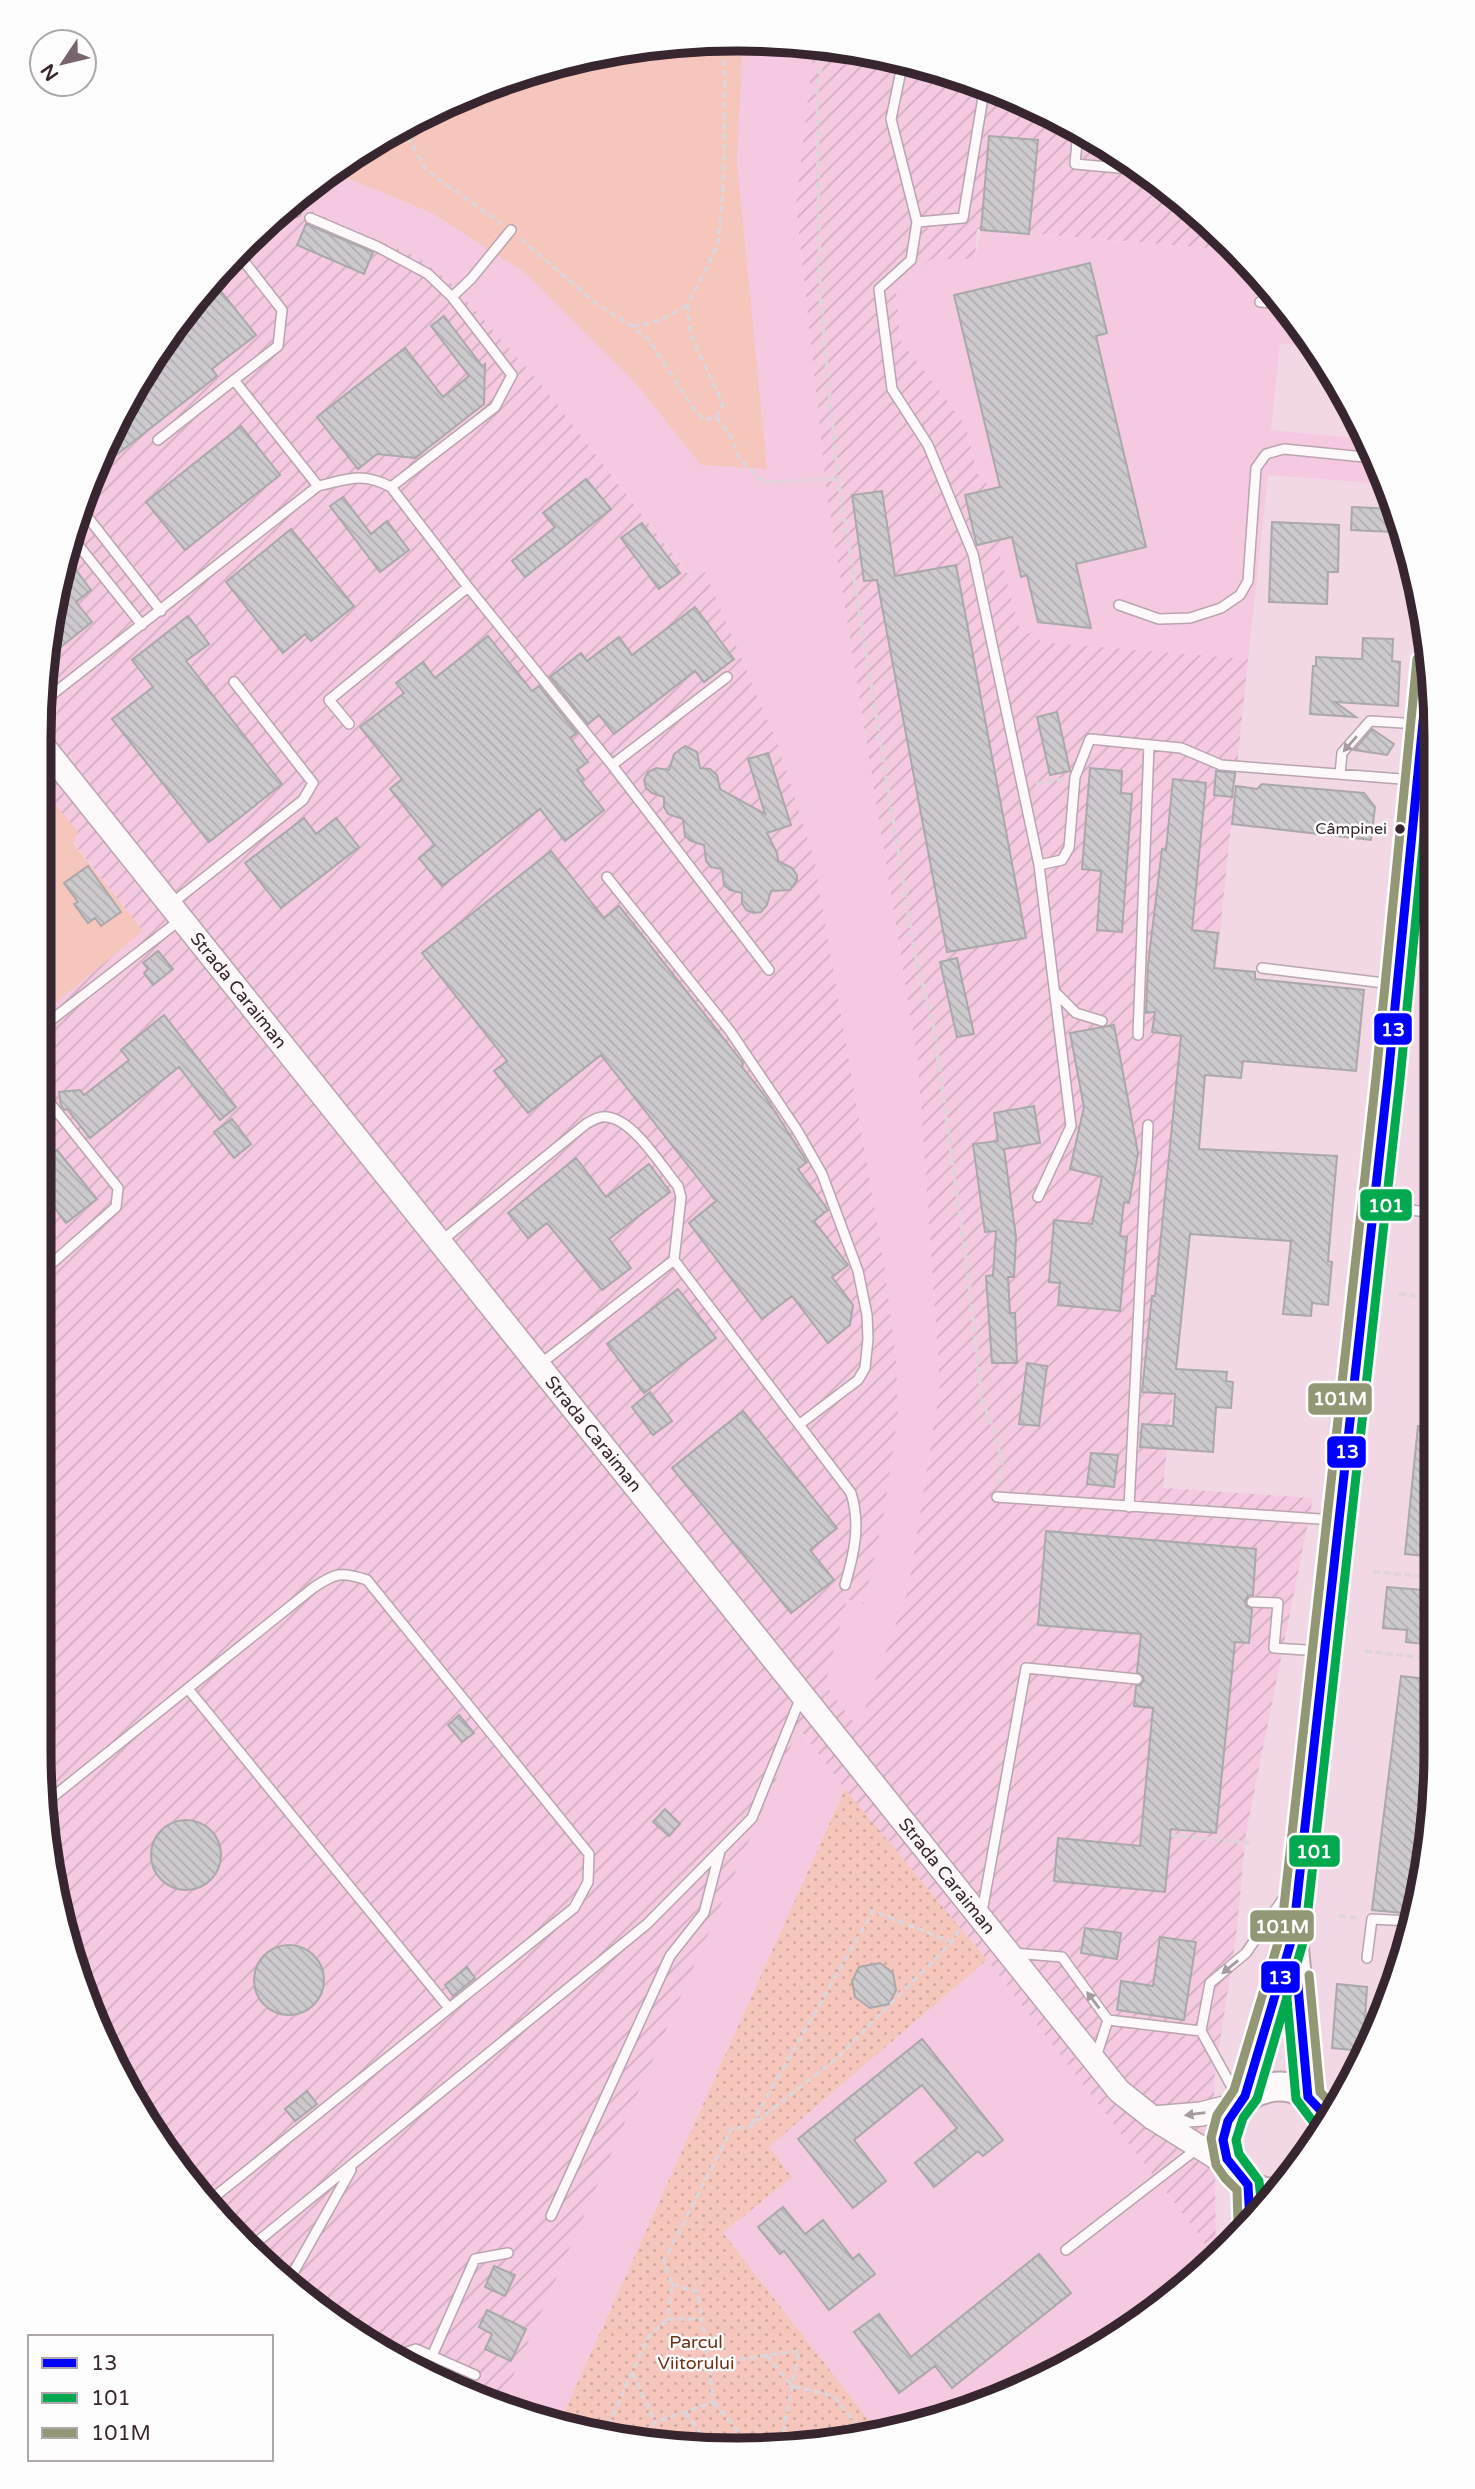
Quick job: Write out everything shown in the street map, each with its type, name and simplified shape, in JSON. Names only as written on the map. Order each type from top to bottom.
[{"type":"main road","points":[[1247,2211],[1239,2176],[1224,2148],[1224,2132],[1229,2115],[1240,2101],[1293,1935],[1397,985],[1422,861],[1417,780],[1423,711]]},
{"type":"main road","points":[[1293,1935],[1308,2096]]},
{"type":"main road","points":[[1240,2101],[1262,2088],[1288,2087],[1308,2096],[1322,2112]]},
{"type":"main road","points":[[1239,2176],[1265,2191]]},
{"type":"street","name":"Strada Caraiman","points":[[51,756],[1119,2091],[1153,2118],[1239,2176]]},
{"type":"street","points":[[1153,2118],[1201,2114],[1240,2101]]},
{"type":"lane","points":[[901,71],[891,119],[917,222],[911,260],[879,289],[892,389],[928,445],[973,554],[1039,864],[1072,1126],[1038,1197]]},
{"type":"lane","points":[[917,222],[963,218],[983,97]]},
{"type":"lane","points":[[1077,141],[1075,164],[1122,168]]},
{"type":"lane","points":[[310,218],[378,247],[428,274],[452,297],[512,375],[495,407],[391,487]]},
{"type":"lane","points":[[452,297],[471,279],[511,230]]},
{"type":"lane","points":[[158,440],[278,346],[282,310],[244,261]]},
{"type":"lane","points":[[1259,302],[1268,302]]},
{"type":"lane","points":[[234,380],[318,486]]},
{"type":"lane","points":[[1119,605],[1159,620],[1190,618],[1221,608],[1240,595],[1248,580],[1256,468],[1266,454],[1284,449],[1364,457]]},
{"type":"lane","points":[[52,695],[318,486],[352,478],[373,477],[391,487],[612,765],[769,970]]},
{"type":"lane","points":[[87,516],[161,611]]},
{"type":"lane","points":[[78,545],[142,625]]},
{"type":"lane","points":[[349,724],[329,700],[468,587]]},
{"type":"lane","points":[[612,765],[727,677]]},
{"type":"lane","points":[[51,1019],[303,800],[313,783],[234,682]]},
{"type":"lane","points":[[1340,774],[1342,753],[1370,721],[1422,724]]},
{"type":"lane","points":[[1039,864],[1062,860],[1069,848],[1075,777],[1090,738],[1181,748],[1221,765],[1417,780]]},
{"type":"lane","points":[[1138,1035],[1149,745]]},
{"type":"lane","points":[[607,877],[730,1031],[797,1130],[822,1174],[858,1271],[868,1339],[864,1368],[858,1380],[800,1424]]},
{"type":"lane","points":[[1262,968],[1397,985]]},
{"type":"lane","points":[[1055,992],[1076,1013],[1102,1021]]},
{"type":"lane","points":[[51,1104],[118,1188],[116,1207],[51,1264]]},
{"type":"lane","points":[[440,1242],[586,1124],[599,1117],[608,1117],[633,1130],[678,1186],[681,1197],[674,1260],[851,1493],[856,1510],[855,1545],[845,1585]]},
{"type":"lane","points":[[1129,1507],[1148,1125]]},
{"type":"lane","points":[[1374,1205],[1424,1212]]},
{"type":"lane","points":[[539,1365],[674,1260]]},
{"type":"lane","points":[[997,1497],[1339,1521]]},
{"type":"lane","points":[[52,1798],[331,1575],[348,1574],[367,1580],[589,1854],[588,1882],[574,1908],[215,2197]]},
{"type":"lane","points":[[1252,1602],[1278,1603],[1274,1648],[1324,1651]]},
{"type":"lane","points":[[977,1913],[1026,1668],[1137,1679]]},
{"type":"lane","points":[[189,1689],[449,2008]]},
{"type":"lane","points":[[258,2242],[647,1924],[752,1818],[802,1693]]},
{"type":"lane","points":[[551,2216],[670,1956],[704,1913],[721,1849]]},
{"type":"lane","points":[[1240,2101],[1202,2031],[1210,1983],[1246,1953],[1300,1874]]},
{"type":"lane","points":[[1367,1958],[1372,1919],[1403,1921]]},
{"type":"lane","points":[[1008,1952],[1062,1957],[1108,2020],[1202,2031]]},
{"type":"lane","points":[[1095,2061],[1108,2020]]},
{"type":"lane","points":[[1066,2250],[1199,2147]]},
{"type":"lane","points":[[292,2274],[354,2165]]},
{"type":"lane","points":[[432,2356],[475,2259],[508,2253]]},
{"type":"lane","points":[[406,2352],[416,2349],[475,2375]]},
{"type":"path","points":[[408,136],[426,170],[511,230],[597,304],[650,341],[695,411],[704,420],[716,416],[723,404],[690,333],[688,304],[718,245],[723,194],[725,85],[722,51]]},
{"type":"path","points":[[825,57],[817,87],[820,296],[838,479],[914,949],[934,1028],[969,1282],[982,1401],[996,1435],[1002,1465],[997,1497]]},
{"type":"path","points":[[632,326],[651,324],[688,304]]},
{"type":"path","points":[[716,416],[731,436],[740,459],[763,482],[838,479]]},
{"type":"path","points":[[1022,787],[1075,777]]},
{"type":"path","points":[[1399,1294],[1424,1297]]},
{"type":"path","points":[[1373,1572],[1424,1576]]},
{"type":"path","points":[[1365,1651],[1424,1658]]},
{"type":"path","points":[[1171,1835],[1250,1843]]},
{"type":"path","points":[[750,2127],[873,1911],[952,1942]]},
{"type":"path","points":[[608,2426],[649,2336],[668,2319],[672,2284],[664,2261],[732,2128],[750,2127],[837,2058],[952,1942],[977,1913]]},
{"type":"path","points":[[1339,1916],[1372,1919]]},
{"type":"path","points":[[672,2284],[698,2292],[714,2402],[744,2438]]},
{"type":"path","points":[[668,2319],[702,2319]]},
{"type":"path","points":[[708,2364],[799,2351],[782,2437]]},
{"type":"path","points":[[766,2355],[792,2386],[834,2396],[858,2427]]},
{"type":"path","points":[[633,2372],[655,2422]]},
{"type":"path","points":[[649,2432],[655,2422],[714,2402]]},
{"type":"path","points":[[685,2412],[703,2437]]},
{"type":"shaded area","points":[[693,52],[782,52],[813,55],[796,205],[827,495],[918,1063],[940,1386],[908,1591],[858,1729],[825,1685],[847,1599],[864,1603],[884,1513],[898,1414],[896,1356],[883,1257],[814,859],[780,750],[705,573],[693,579],[541,384],[452,284],[419,258],[302,207],[356,166],[434,122],[517,87],[560,74],[604,64]]},
{"type":"shaded area","points":[[813,55],[915,74],[1000,103],[1041,122],[1119,166],[1156,193],[1220,249],[977,229],[975,259],[931,259],[896,288],[900,340],[965,424],[978,475],[984,473],[1003,550],[999,552],[1021,635],[1038,631],[1040,642],[1248,659],[1163,1488],[1313,1498],[1246,1833],[1236,1937],[1214,2081],[1216,2244],[1209,2250],[987,1960],[845,1789],[799,1728],[504,2397],[434,2367],[356,2323],[285,2268],[221,2204],[166,2133],[143,2095],[103,2014],[74,1929],[64,1885],[52,1796],[51,1002],[53,1004],[143,931],[73,842],[77,832],[51,799],[52,693],[57,648],[74,560],[87,517],[103,475],[143,394],[166,356],[221,285],[252,252],[302,207],[419,258],[452,284],[541,384],[692,579],[705,572],[780,750],[814,859],[883,1257],[896,1356],[898,1414],[884,1513],[864,1604],[847,1599],[825,1685],[858,1728],[908,1591],[940,1386],[918,1063],[827,495],[796,205]]},
{"type":"shaded area","points":[[981,230],[1220,249],[1254,285],[1301,345],[1280,344],[1271,430],[1355,438],[1375,483],[1268,475],[1248,659],[1039,642],[1038,632],[1021,635],[999,552],[1003,550],[984,473],[978,475],[965,424],[900,340],[896,288],[931,259],[975,259]]},
{"type":"shaded area","points":[[798,1728],[845,1789],[563,2416],[504,2397]]},
{"type":"shaded area","points":[[987,1960],[1209,2250],[1156,2296],[1119,2323],[1041,2367],[958,2402],[872,2425],[723,2233],[792,2177],[769,2147]]},
{"type":"green space","points":[[742,51],[737,162],[767,469],[701,465],[635,382],[526,273],[432,213],[343,176],[394,143],[434,122],[517,87],[604,64],[693,52]]},
{"type":"green space","points":[[51,799],[78,832],[73,843],[143,931],[53,1005]]},
{"type":"green space","name":"Parcul Viitorului","points":[[845,1789],[987,1960],[769,2147],[792,2177],[723,2233],[872,2425],[782,2437],[693,2437],[604,2425],[563,2416]]},
{"type":"building","points":[[989,136],[1038,140],[1029,234],[981,230]]},
{"type":"building","points":[[306,224],[373,252],[364,274],[297,245]]},
{"type":"building","points":[[1090,263],[1107,333],[1096,336],[1146,547],[1076,564],[1091,628],[1038,622],[1027,575],[1021,577],[1012,537],[977,545],[965,495],[1000,487],[954,295]]},
{"type":"building","points":[[218,288],[256,335],[212,369],[217,376],[110,460],[143,394],[166,356]]},
{"type":"building","points":[[444,316],[482,366],[485,364],[484,404],[415,458],[377,454],[358,469],[317,417],[405,348],[443,397],[469,376],[431,326]]},
{"type":"building","points":[[241,426],[280,475],[185,550],[146,502]]},
{"type":"building","points":[[586,479],[611,509],[525,577],[512,561],[555,527],[543,513]]},
{"type":"building","points":[[882,491],[895,576],[956,565],[1026,938],[947,952],[877,580],[864,581],[852,495]]},
{"type":"building","points":[[343,497],[371,534],[387,521],[409,550],[380,572],[330,506]]},
{"type":"building","points":[[1352,507],[1385,509],[1393,532],[1351,530]]},
{"type":"building","points":[[1272,522],[1339,525],[1338,572],[1328,572],[1327,604],[1269,602]]},
{"type":"building","points":[[642,523],[680,573],[659,589],[621,538]]},
{"type":"building","points":[[291,529],[354,606],[311,641],[305,634],[283,653],[226,582]]},
{"type":"building","points":[[73,566],[91,590],[76,602],[92,622],[57,650]]},
{"type":"building","points":[[695,607],[734,659],[704,682],[695,671],[614,734],[599,715],[588,724],[550,677],[581,653],[587,661],[619,637],[632,655]]},
{"type":"building","points":[[188,616],[209,644],[186,661],[282,784],[209,842],[112,719],[153,687],[132,660]]},
{"type":"building","points":[[488,636],[532,691],[539,686],[577,733],[570,738],[588,762],[577,770],[584,779],[581,781],[604,810],[565,841],[540,809],[442,886],[419,858],[435,845],[390,789],[402,779],[360,727],[404,693],[396,683],[423,662],[435,678]]},
{"type":"building","points":[[1363,638],[1393,639],[1392,661],[1400,662],[1398,706],[1335,702],[1356,717],[1310,714],[1316,657],[1362,659]]},
{"type":"building","points":[[1057,712],[1070,771],[1050,775],[1037,717]]},
{"type":"building","points":[[1372,729],[1394,744],[1387,755],[1354,750]]},
{"type":"building","points":[[685,746],[697,752],[700,768],[710,769],[717,775],[720,789],[765,814],[748,759],[768,753],[791,825],[767,833],[778,861],[792,868],[797,880],[790,890],[771,891],[767,905],[761,912],[746,910],[742,903],[742,893],[730,890],[724,885],[722,869],[711,867],[706,861],[704,845],[685,836],[683,819],[668,814],[664,807],[664,797],[646,788],[644,780],[648,772],[656,768],[669,770],[674,754]]},
{"type":"building","points":[[1090,768],[1122,771],[1121,793],[1132,794],[1122,932],[1097,930],[1101,871],[1082,869]]},
{"type":"building","points":[[1216,771],[1235,773],[1232,797],[1214,795]]},
{"type":"building","points":[[1173,779],[1206,783],[1192,930],[1218,933],[1214,968],[1255,972],[1255,979],[1364,990],[1356,1071],[1243,1061],[1241,1078],[1205,1075],[1199,1149],[1337,1156],[1328,1261],[1332,1262],[1328,1305],[1312,1303],[1311,1316],[1283,1314],[1291,1241],[1190,1234],[1176,1369],[1227,1372],[1226,1381],[1233,1382],[1231,1408],[1216,1407],[1213,1452],[1140,1447],[1142,1424],[1173,1426],[1175,1394],[1142,1392],[1152,1296],[1155,1296],[1181,1036],[1152,1032],[1155,1012],[1146,1013],[1148,965],[1162,849],[1166,850]]},
{"type":"building","points":[[1262,784],[1364,793],[1375,807],[1371,840],[1232,824],[1236,786],[1257,789]]},
{"type":"building","points":[[304,818],[316,834],[336,818],[359,847],[281,908],[245,863]]},
{"type":"building","points":[[551,851],[604,918],[619,906],[743,1063],[742,1067],[765,1096],[807,1162],[798,1169],[828,1210],[814,1221],[848,1265],[832,1277],[853,1305],[850,1325],[828,1343],[792,1296],[762,1319],[689,1223],[716,1201],[601,1055],[528,1113],[494,1071],[507,1061],[422,953]]},
{"type":"building","points":[[88,866],[121,912],[101,926],[95,918],[88,923],[74,904],[78,902],[64,883]]},
{"type":"building","points":[[158,951],[173,969],[153,985],[144,973],[148,969],[143,963]]},
{"type":"building","points":[[957,958],[974,1034],[957,1037],[940,962]]},
{"type":"building","points":[[164,1015],[236,1107],[220,1120],[179,1067],[90,1138],[67,1109],[64,1110],[59,1092],[80,1090],[84,1095],[129,1060],[121,1050]]},
{"type":"building","points":[[1114,1025],[1138,1153],[1129,1203],[1124,1202],[1120,1236],[1127,1237],[1120,1311],[1058,1305],[1060,1283],[1049,1282],[1054,1220],[1092,1224],[1102,1177],[1070,1169],[1084,1107],[1070,1033]]},
{"type":"building","points":[[1034,1106],[1040,1143],[1004,1149],[1016,1237],[1014,1277],[1008,1277],[1010,1313],[1015,1313],[1017,1363],[992,1363],[986,1276],[993,1275],[996,1231],[985,1232],[973,1144],[998,1141],[994,1113]]},
{"type":"building","points":[[232,1119],[251,1144],[234,1158],[214,1132]]},
{"type":"building","points":[[57,1150],[97,1199],[66,1223],[54,1207],[51,1210],[51,1155]]},
{"type":"building","points":[[576,1158],[606,1197],[649,1164],[670,1192],[609,1239],[631,1268],[602,1290],[547,1223],[528,1238],[508,1213]]},
{"type":"building","points":[[678,1289],[716,1338],[644,1393],[607,1344]]},
{"type":"building","points":[[1027,1363],[1047,1366],[1039,1426],[1019,1424]]},
{"type":"building","points":[[650,1392],[672,1421],[653,1435],[632,1407]]},
{"type":"building","points":[[743,1411],[837,1528],[810,1550],[834,1580],[791,1613],[672,1468]]},
{"type":"building","points":[[1418,1426],[1424,1427],[1424,1556],[1405,1554]]},
{"type":"building","points":[[1091,1453],[1118,1455],[1114,1487],[1087,1484]]},
{"type":"building","points":[[1046,1531],[1256,1549],[1253,1595],[1248,1596],[1245,1601],[1246,1606],[1252,1609],[1249,1643],[1235,1642],[1216,1833],[1171,1829],[1165,1892],[1054,1881],[1058,1838],[1140,1846],[1153,1708],[1134,1706],[1136,1686],[1144,1680],[1137,1672],[1141,1634],[1038,1625]]},
{"type":"building","points":[[1387,1587],[1424,1590],[1424,1644],[1406,1642],[1407,1630],[1383,1628]]},
{"type":"building","points":[[1401,1676],[1424,1679],[1423,1796],[1411,1885],[1405,1913],[1372,1910]]},
{"type":"building","points":[[459,1715],[474,1733],[462,1742],[448,1725]]},
{"type":"building","points":[[665,1809],[680,1824],[669,1836],[653,1822]]},
{"type":"building","points":[[186,1820],[205,1826],[215,1836],[221,1855],[215,1874],[205,1884],[186,1890],[167,1884],[157,1874],[151,1855],[157,1836],[167,1826]]},
{"type":"building","points":[[1085,1928],[1121,1933],[1117,1959],[1081,1953]]},
{"type":"building","points":[[1160,1937],[1196,1942],[1184,2020],[1117,2010],[1121,1981],[1153,1986]]},
{"type":"building","points":[[289,1945],[308,1951],[318,1961],[324,1980],[318,1999],[308,2009],[289,2015],[270,2009],[260,1999],[254,1980],[260,1961],[270,1951]]},
{"type":"building","points":[[880,1963],[893,1973],[896,1990],[889,2004],[870,2008],[855,1997],[852,1981],[859,1967]]},
{"type":"building","points":[[467,1967],[475,1978],[453,1996],[445,1985]]},
{"type":"building","points":[[1337,1984],[1367,1987],[1364,2031],[1355,2050],[1332,2048]]},
{"type":"building","points":[[922,2039],[1003,2140],[983,2156],[978,2151],[934,2187],[915,2163],[957,2128],[922,2085],[854,2140],[886,2181],[853,2208],[798,2139]]},
{"type":"building","points":[[307,2091],[317,2104],[295,2121],[285,2109]]},
{"type":"building","points":[[783,2207],[805,2234],[823,2220],[853,2259],[859,2254],[875,2274],[829,2310],[784,2251],[780,2254],[758,2227]]},
{"type":"building","points":[[1039,2254],[1071,2293],[952,2388],[935,2366],[899,2393],[854,2332],[879,2314],[911,2357]]},
{"type":"building","points":[[494,2266],[515,2275],[505,2296],[485,2287]]},
{"type":"building","points":[[487,2310],[526,2329],[511,2361],[485,2349],[492,2334],[479,2327]]},
{"type":"transit line","name":"101M","points":[[1238,2221],[1237,2190],[1216,2165],[1211,2138],[1217,2115],[1234,2090],[1281,1933],[1376,1077],[1417,659]]},
{"type":"transit line","name":"13","points":[[1249,2209],[1248,2185],[1227,2159],[1223,2140],[1228,2121],[1245,2096],[1293,1935],[1388,1078],[1424,717]]},
{"type":"transit line","name":"101","points":[[1261,2196],[1259,2181],[1239,2154],[1236,2140],[1243,2118],[1257,2099],[1305,1936],[1400,1079],[1424,836]]},
{"type":"transit line","name":"101M","points":[[1309,1975],[1320,2092],[1328,2101]]},
{"type":"transit line","name":"13","points":[[1297,1976],[1308,2097],[1322,2112]]},
{"type":"transit line","name":"101","points":[[1285,1977],[1296,2099],[1315,2124]]},
{"type":"place","name":"Câmpinei","points":[[1400,829]]}]
